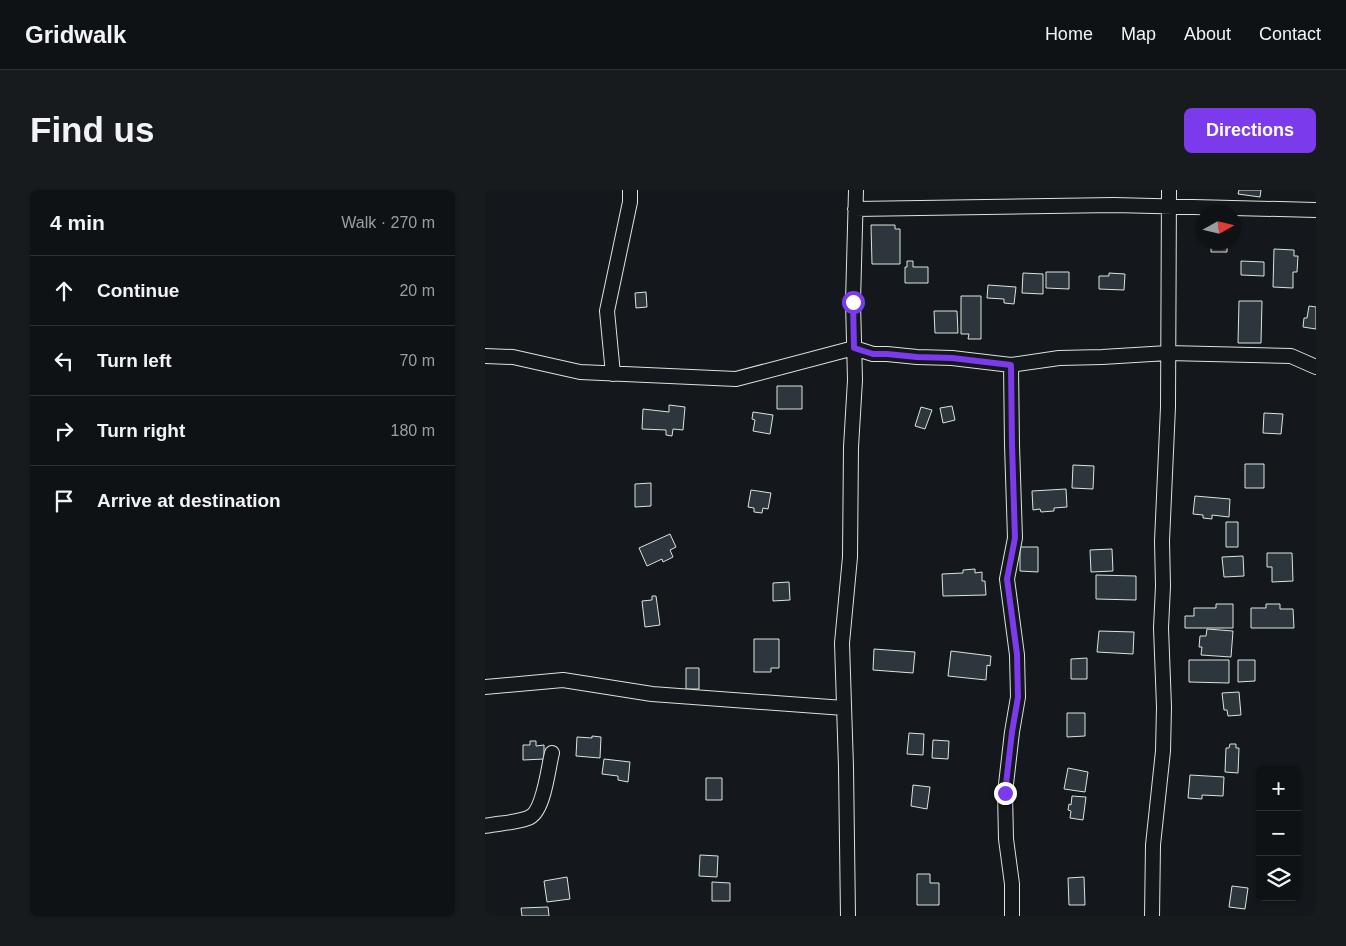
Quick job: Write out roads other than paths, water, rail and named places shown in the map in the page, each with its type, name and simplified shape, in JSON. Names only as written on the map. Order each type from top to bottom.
[{"type":"street","points":[[613,374],[607,311],[630,190]]},
{"type":"street","points":[[848,916],[842,643],[850,557],[851,447],[855,380],[853,302],[856,190]]},
{"type":"street","points":[[1151,916],[1153,845],[1163,751],[1164,716],[1161,628],[1163,586],[1162,541],[1168,407],[1169,190]]},
{"type":"street","points":[[855,209],[1114,204],[1316,210]]},
{"type":"street","points":[[485,356],[513,357],[580,372],[736,379],[854,348],[873,354],[952,358],[1011,365],[1059,358],[1168,354],[1291,356],[1316,367]]},
{"type":"street","points":[[1011,365],[1015,538],[1007,579],[1017,654],[1018,697],[1005,793],[1006,839],[1012,916]]},
{"type":"street","points":[[485,687],[563,680],[652,694],[844,708]]},
{"type":"street","points":[[485,826],[530,818],[538,810],[552,753]]}]
